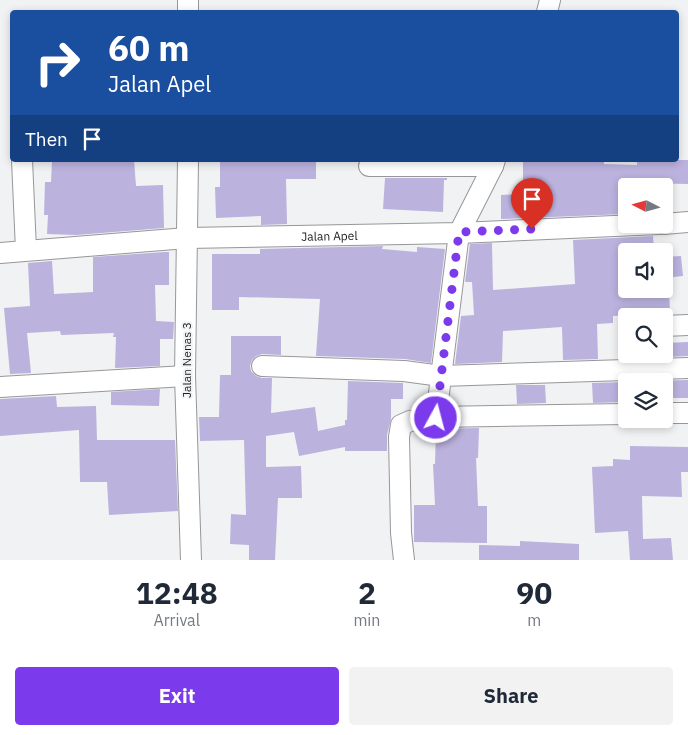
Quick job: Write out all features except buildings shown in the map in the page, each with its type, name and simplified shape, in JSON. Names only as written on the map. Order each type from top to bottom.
[{"type":"street","points":[[22,162],[26,250]]},
{"type":"street","name":"Jalan Nenas 3","points":[[188,162],[185,376],[190,560]]},
{"type":"street","points":[[369,166],[494,163],[459,232],[436,418]]},
{"type":"street","points":[[673,223],[688,222]]},
{"type":"street","name":"Jalan Apel","points":[[0,253],[187,238],[459,232],[618,226]]},
{"type":"street","points":[[673,326],[688,325]]},
{"type":"street","points":[[262,366],[404,371],[441,376],[688,368]]},
{"type":"street","points":[[0,387],[185,376]]},
{"type":"street","points":[[673,413],[688,413]]},
{"type":"street","points":[[404,560],[401,533],[401,425],[410,421],[436,418],[618,414]]},
{"type":"route","points":[[436,418],[459,232],[532,229]]}]
